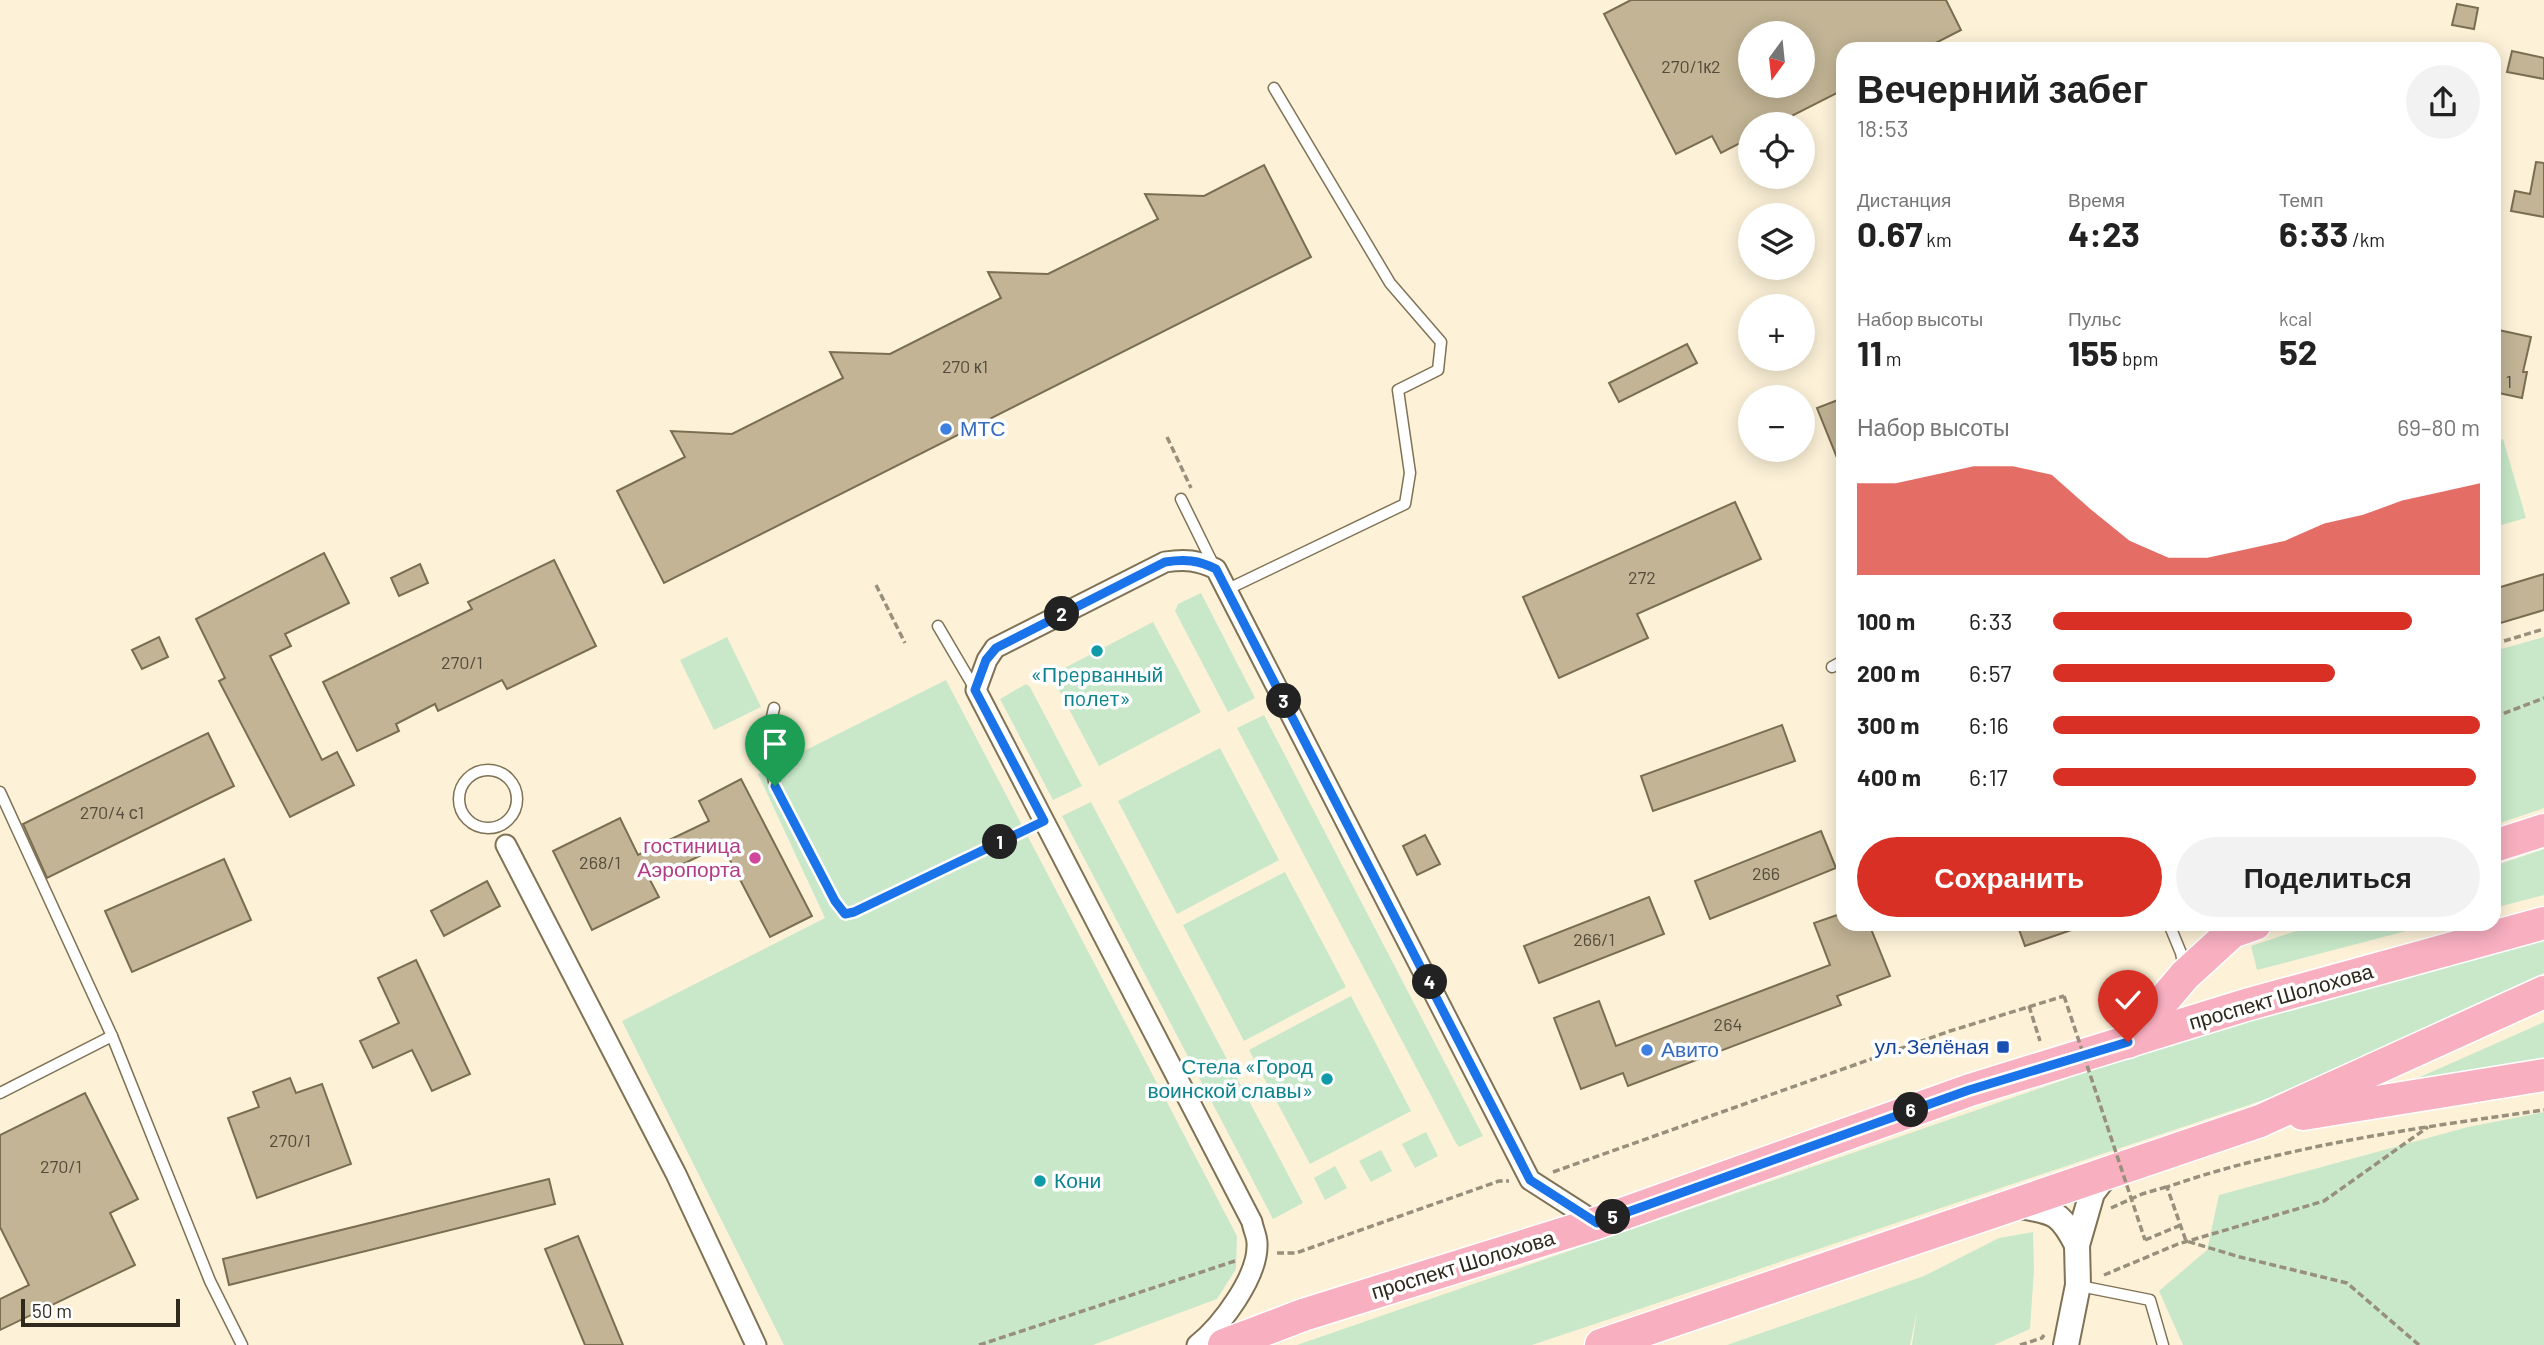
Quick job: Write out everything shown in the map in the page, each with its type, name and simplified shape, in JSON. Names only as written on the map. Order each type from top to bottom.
[{"type":"main road","points":[[2501,844],[2544,830]]},
{"type":"main road","name":"проспект Шолохова","points":[[1224,1345],[1251,1339],[1303,1315],[1597,1223],[1969,1090],[2246,1005],[2544,923]]},
{"type":"main road","points":[[2128,1042],[2185,975],[2235,931]]},
{"type":"main road","points":[[1601,1345],[2260,1121],[2544,992]]},
{"type":"main road","points":[[2260,1121],[2544,1075]]},
{"type":"street","points":[[1197,1345],[1213,1332],[1242,1289],[1256,1261],[1258,1242],[1252,1222],[975,690],[986,660],[996,648],[1165,562],[1183,559],[1201,562],[1216,569],[1530,1180],[1597,1223]]},
{"type":"street","points":[[506,845],[676,1174],[756,1345]]},
{"type":"street","points":[[2066,1345],[2078,1285],[2077,1245],[2092,1193],[2109,1171]]},
{"type":"street","points":[[2011,1204],[2055,1214],[2066,1222],[2077,1245]]},
{"type":"lane","points":[[1226,590],[1405,504],[1410,473],[1398,390],[1438,370],[1441,342],[1390,283],[1274,88]]},
{"type":"lane","points":[[1181,499],[1216,569]]},
{"type":"lane","points":[[938,626],[975,690]]},
{"type":"lane","points":[[1832,667],[1836,665]]},
{"type":"lane","points":[[774,708],[766,743],[775,786],[835,901],[845,914],[1044,821]]},
{"type":"lane","points":[[480,770],[495,770],[509,778],[516,791],[516,807],[509,820],[497,827],[480,828],[467,820],[459,807],[459,791],[467,778],[480,770]]},
{"type":"lane","points":[[0,792],[112,1036],[210,1281],[242,1345]]},
{"type":"lane","points":[[497,827],[506,845]]},
{"type":"lane","points":[[2172,931],[2181,953],[2185,975]]},
{"type":"lane","points":[[0,1093],[112,1036]]},
{"type":"lane","points":[[2078,1285],[2150,1300],[2163,1345]]},
{"type":"path","points":[[1167,437],[1194,493]]},
{"type":"path","points":[[876,585],[905,643]]},
{"type":"path","points":[[2501,642],[2544,629]]},
{"type":"path","points":[[2501,714],[2544,698]]},
{"type":"path","points":[[1499,1181],[1530,1180],[1937,1036],[2064,996],[2145,1240],[2180,1225]]},
{"type":"path","points":[[2029,1006],[2048,1066]]},
{"type":"path","points":[[2186,1241],[2167,1187],[2212,1171],[2314,1147],[2430,1126],[2544,1110]]},
{"type":"path","points":[[2078,1285],[2186,1241],[2324,1201],[2430,1126]]},
{"type":"path","points":[[2186,1241],[2347,1283],[2419,1345]]},
{"type":"green space","points":[[2501,439],[2526,518],[2501,525]]},
{"type":"green space","points":[[1201,593],[1255,698],[1228,712],[1175,611],[1178,604]]},
{"type":"green space","points":[[1153,622],[1201,712],[1099,766],[1051,675]]},
{"type":"green space","points":[[727,637],[761,707],[714,730],[680,660]]},
{"type":"green space","points":[[2544,637],[2544,808],[2501,823],[2501,649]]},
{"type":"green space","points":[[946,680],[1237,1236],[1236,1269],[1217,1299],[1093,1345],[784,1345],[622,1021],[825,918],[758,774]]},
{"type":"green space","points":[[1026,684],[1082,786],[1053,800],[1000,699]]},
{"type":"green space","points":[[1264,715],[1483,1136],[1459,1147],[1456,1143],[1237,728]]},
{"type":"green space","points":[[1220,748],[1279,860],[1177,914],[1118,801]]},
{"type":"green space","points":[[1091,802],[1303,1203],[1273,1219],[1062,816]]},
{"type":"green space","points":[[2544,849],[2544,895],[2501,906],[2501,864]]},
{"type":"green space","points":[[1285,872],[1346,987],[1244,1041],[1183,925]]},
{"type":"green space","points":[[2297,931],[2406,931],[2257,970],[2251,946]]},
{"type":"green space","points":[[2544,932],[2544,973],[2302,1087],[1532,1345],[1297,1345],[2350,981]]},
{"type":"green space","points":[[1351,996],[1411,1111],[1310,1164],[1249,1050]]},
{"type":"green space","points":[[2544,1022],[2544,1059],[2411,1081]]},
{"type":"green space","points":[[2544,1112],[2544,1345],[2183,1345],[2159,1291],[2207,1250],[2219,1195],[2468,1127]]},
{"type":"green space","points":[[1426,1132],[1438,1156],[1415,1168],[1402,1144]]},
{"type":"green space","points":[[1381,1150],[1392,1171],[1371,1182],[1359,1161]]},
{"type":"green space","points":[[1335,1166],[1347,1188],[1325,1200],[1314,1178]]},
{"type":"green space","points":[[2033,1232],[2034,1270],[2030,1329],[1994,1345],[1912,1345],[1917,1311],[1910,1345],[1727,1345],[1924,1276],[1999,1238]]},
{"type":"building","points":[[1631,0],[1946,0],[1961,30],[1938,42],[1836,42],[1836,94],[1800,112],[1738,112],[1738,144],[1721,153],[1712,136],[1676,154],[1604,14]]},
{"type":"building","points":[[2457,4],[2478,8],[2474,29],[2452,25]]},
{"type":"building","points":[[2512,51],[2544,58],[2544,79],[2507,72]]},
{"type":"building","points":[[2536,162],[2544,163],[2544,217],[2511,211],[2515,191],[2530,194]]},
{"type":"building","points":[[1264,165],[1311,257],[664,583],[617,491],[685,457],[671,431],[732,434],[843,378],[830,352],[890,354],[1001,298],[988,272],[1048,274],[1158,219],[1145,194],[1204,196]]},
{"type":"building","points":[[2501,331],[2531,337],[2523,372],[2527,372],[2522,398],[2501,394]]},
{"type":"building","points":[[1687,344],[1697,363],[1619,402],[1609,383]]},
{"type":"building","points":[[1836,401],[1836,455],[1817,408]]},
{"type":"building","points":[[1735,502],[1761,559],[1637,614],[1648,638],[1559,678],[1523,597]]},
{"type":"building","points":[[324,553],[349,603],[285,634],[291,646],[270,656],[322,760],[337,752],[354,785],[290,817],[219,681],[225,678],[196,619]]},
{"type":"building","points":[[554,560],[596,646],[507,689],[502,680],[438,711],[435,704],[396,724],[399,731],[357,751],[323,682],[472,609],[468,602]]},
{"type":"building","points":[[420,564],[428,583],[399,596],[391,578]]},
{"type":"building","points":[[2544,574],[2544,610],[2501,623],[2501,587]]},
{"type":"building","points":[[159,637],[168,657],[142,669],[132,650]]},
{"type":"building","points":[[1782,725],[1795,761],[1653,811],[1641,776]]},
{"type":"building","points":[[208,733],[234,786],[47,878],[23,824]]},
{"type":"building","points":[[741,779],[812,916],[770,937],[722,845],[650,880],[659,897],[592,930],[553,851],[620,818],[638,855],[709,821],[699,801]]},
{"type":"building","points":[[1821,831],[1836,868],[1710,919],[1695,881]]},
{"type":"building","points":[[1425,835],[1440,864],[1417,875],[1403,846]]},
{"type":"building","points":[[224,859],[251,920],[132,972],[105,911]]},
{"type":"building","points":[[487,881],[500,906],[444,936],[431,911]]},
{"type":"building","points":[[1649,897],[1664,934],[1539,983],[1524,946]]},
{"type":"building","points":[[1836,915],[1836,931],[1872,931],[1890,976],[1837,996],[1841,1005],[1628,1086],[1623,1073],[1581,1089],[1554,1018],[1599,1001],[1616,1046],[1830,965],[1814,923]]},
{"type":"building","points":[[2020,931],[2068,931],[2025,946]]},
{"type":"building","points":[[416,960],[470,1074],[432,1091],[412,1050],[373,1068],[360,1041],[399,1023],[378,978]]},
{"type":"building","points":[[290,1078],[296,1093],[322,1084],[351,1164],[257,1198],[228,1118],[259,1107],[253,1092]]},
{"type":"building","points":[[85,1093],[138,1199],[110,1213],[135,1265],[0,1330],[0,1299],[29,1285],[0,1227],[0,1135]]},
{"type":"building","points":[[549,1179],[555,1204],[229,1285],[223,1259]]},
{"type":"building","points":[[578,1236],[623,1345],[585,1345],[545,1249]]},
{"type":"place","name":"МТС","points":[[946,429]]},
{"type":"place","name":"«Пpepвaнный пoлeт»","points":[[1097,651]]},
{"type":"place","name":"гостиница Аэропорта","points":[[755,858]]},
{"type":"place","name":"ул. Зелёная","points":[[2003,1047]]},
{"type":"place","name":"Авито","points":[[1647,1050]]},
{"type":"place","name":"Стела «Город воинской славы»","points":[[1327,1079]]},
{"type":"place","name":"Кони","points":[[1040,1181]]},
{"type":"route","points":[[775,786],[835,901],[845,914],[1044,821],[975,690],[986,660],[996,648],[1165,562],[1183,559],[1201,562],[1216,569],[1530,1180],[1597,1223],[1969,1090],[2128,1042]]}]
